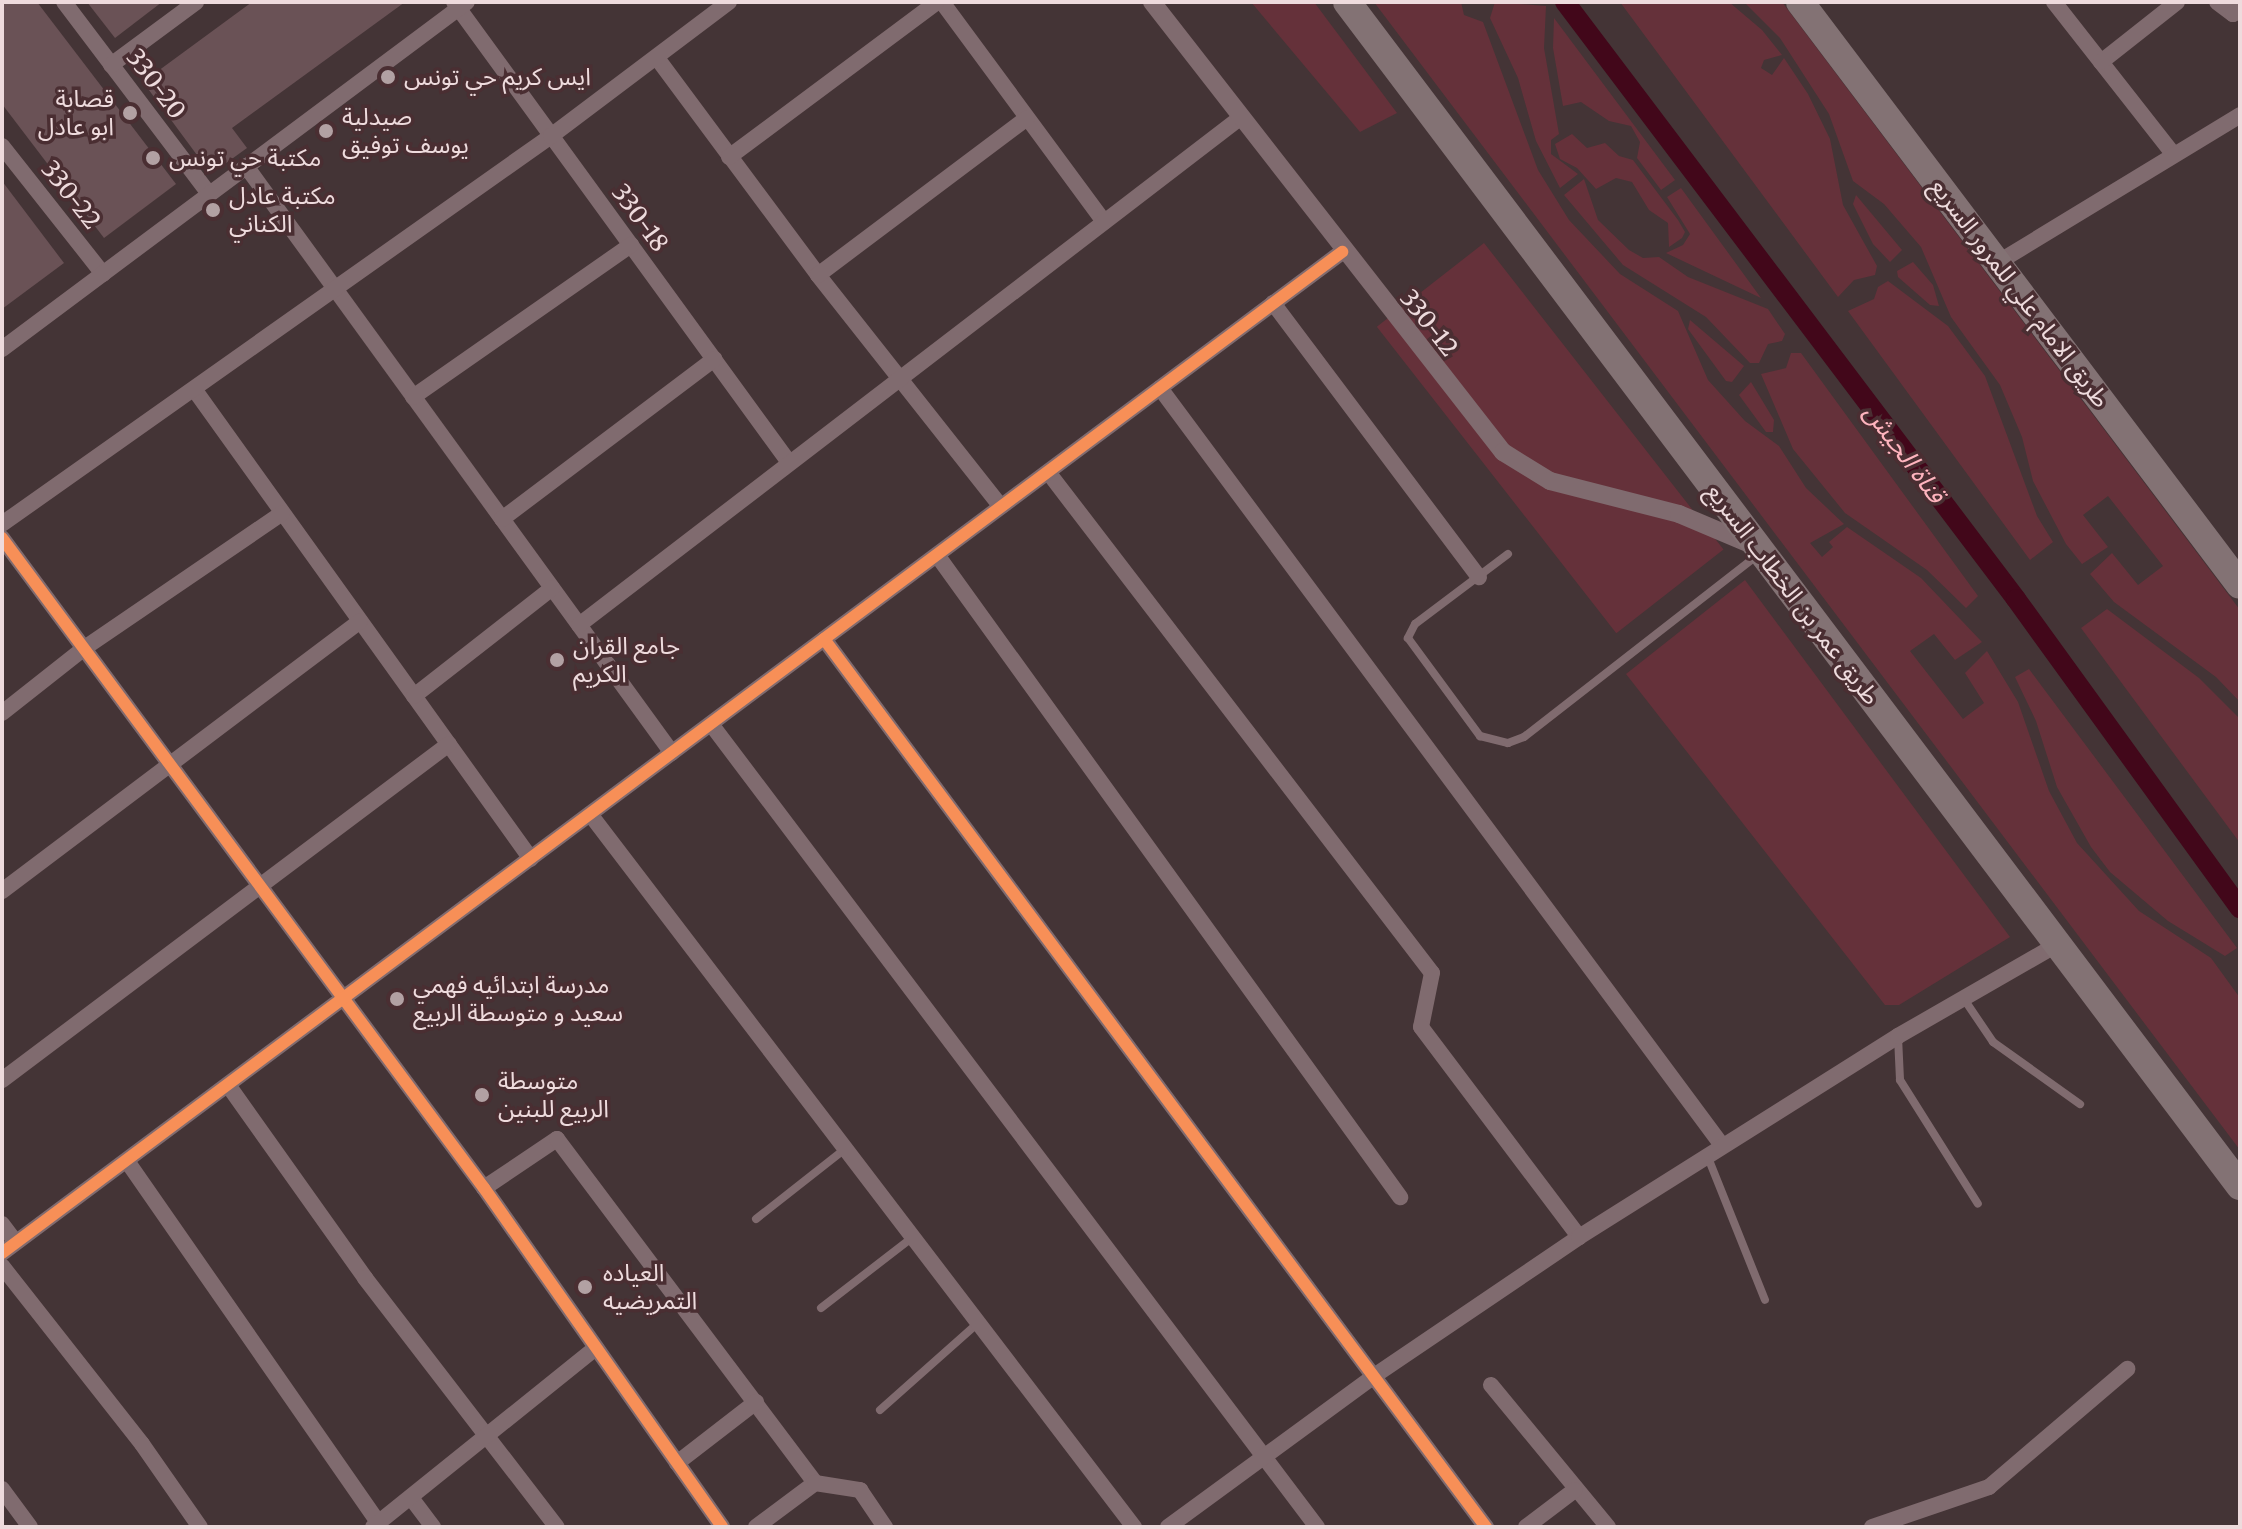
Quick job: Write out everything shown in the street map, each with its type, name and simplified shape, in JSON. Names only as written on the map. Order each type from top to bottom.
[{"type":"highway","name":"طريق عمر بن الخطاب السريع","points":[[1347,2],[2240,1186]]},
{"type":"highway","name":"طريق الامام علي للمرور السريع","points":[[1800,2],[2240,585]]},
{"type":"street","name":"330-20","points":[[64,2],[209,194]]},
{"type":"street","points":[[111,65],[196,2]]},
{"type":"street","points":[[2,524],[551,136],[729,2]]},
{"type":"street","points":[[729,157],[940,2],[1104,222]]},
{"type":"street","name":"330-12","points":[[1152,2],[1342,252],[1514,461],[1550,481],[1700,520],[1760,551]]},
{"type":"street","points":[[2054,2],[2174,155]]},
{"type":"street","points":[[2101,62],[2177,2]]},
{"type":"street","points":[[2217,2],[2233,14],[2240,9]]},
{"type":"street","points":[[2,349],[459,4]]},
{"type":"street","name":"330-18","points":[[459,4],[551,136],[788,461]]},
{"type":"street","points":[[657,58],[818,275],[1001,507]]},
{"type":"street","points":[[1997,263],[2240,115]]},
{"type":"street","points":[[818,275],[1027,118]]},
{"type":"street","points":[[579,625],[788,461],[1240,118]]},
{"type":"street","name":"330-22","points":[[2,146],[8,168],[103,274]]},
{"type":"street","points":[[246,166],[672,753]]},
{"type":"street","points":[[413,397],[631,245]]},
{"type":"street","points":[[2,1253],[1342,252]]},
{"type":"street","points":[[1273,303],[1479,577]]},
{"type":"street","points":[[502,519],[714,359]]},
{"type":"street","points":[[1160,388],[1714,1149]]},
{"type":"street","points":[[194,389],[531,859]]},
{"type":"street","points":[[1048,472],[1432,973],[1421,1027],[1579,1237]]},
{"type":"street","points":[[2,713],[83,649],[282,513]]},
{"type":"street","points":[[4,545],[484,1188],[722,1527]]},
{"type":"street","points":[[937,555],[1400,1197]]},
{"type":"street","points":[[414,696],[552,588]]},
{"type":"street","points":[[2,891],[167,762],[360,621]]},
{"type":"street","points":[[824,639],[1486,1527]]},
{"type":"street","points":[[711,724],[1317,1527]]},
{"type":"street","points":[[2,1080],[449,744]]},
{"type":"street","points":[[590,814],[1134,1527]]},
{"type":"street","points":[[1168,1527],[1374,1376],[1579,1237],[1714,1149],[1898,1036],[2058,944]]},
{"type":"street","points":[[228,1085],[365,1278],[557,1527]]},
{"type":"street","points":[[484,1188],[557,1139],[815,1483],[860,1490],[885,1527]]},
{"type":"street","points":[[127,1161],[376,1525],[596,1348]]},
{"type":"street","points":[[2,1224],[15,1241]]},
{"type":"street","points":[[2,1266],[142,1444],[200,1527]]},
{"type":"street","points":[[1872,1527],[1989,1487],[2127,1369]]},
{"type":"street","points":[[1491,1385],[1608,1527]]},
{"type":"street","points":[[677,1463],[756,1402]]},
{"type":"street","points":[[756,1527],[815,1483]]},
{"type":"street","points":[[2,1489],[30,1527]]},
{"type":"street","points":[[1526,1527],[1575,1490]]},
{"type":"street","points":[[412,1499],[433,1527]]},
{"type":"lane","points":[[1508,554],[1415,624],[1408,638],[1480,736],[1508,743],[1524,737],[1760,551]]},
{"type":"lane","points":[[1964,998],[1993,1042],[2080,1104]]},
{"type":"lane","points":[[1898,1036],[1900,1080],[1978,1204]]},
{"type":"lane","points":[[756,1219],[845,1149]]},
{"type":"lane","points":[[1714,1149],[1765,1300]]},
{"type":"lane","points":[[821,1308],[913,1237]]},
{"type":"lane","points":[[880,1410],[978,1323]]},
{"type":"shaded area","points":[[1251,2],[1314,2],[1397,113],[1360,132]]},
{"type":"shaded area","points":[[1374,2],[1461,2],[1464,15],[1483,22],[1538,170],[1569,220],[1620,274],[1678,311],[1708,380],[1745,421],[1779,446],[1806,488],[1844,524],[1810,543],[1822,557],[1833,547],[1829,542],[1847,527],[1921,578],[1982,642],[1955,660],[1934,634],[1910,651],[1963,719],[1984,703],[1965,673],[1987,651],[2018,702],[2049,791],[2077,843],[2139,911],[2211,958],[2240,998],[2240,1150]]},
{"type":"shaded area","points":[[1495,2],[1546,6],[1544,48],[1559,134],[1551,140],[1551,154],[1578,174],[1560,188],[1536,141],[1518,78],[1490,18]]},
{"type":"shaded area","points":[[1620,2],[1729,2],[1762,30],[1782,55],[1764,60],[1761,68],[1772,75],[1784,58],[1808,94],[1830,139],[1843,205],[1877,266],[1875,275],[1854,280],[1838,297]]},
{"type":"shaded area","points":[[1744,2],[1782,2],[2240,610],[2240,702],[2216,677],[2114,602],[2090,574],[2112,553],[2138,585],[2163,566],[2108,496],[2083,515],[2108,547],[2082,564],[2066,544],[2033,481],[2022,437],[2000,385],[1951,317],[1921,247],[1884,204],[1853,181],[1829,114],[1780,38]]},
{"type":"shaded area","points":[[1554,18],[1675,180],[1661,190],[1637,158],[1640,142],[1631,126],[1609,121],[1581,102],[1563,106],[1553,48]]},
{"type":"shaded area","points":[[1572,134],[1587,148],[1605,143],[1619,156],[1633,160],[1678,220],[1685,232],[1682,238],[1669,247],[1668,223],[1649,210],[1632,182],[1616,178],[1596,189],[1577,168],[1560,159],[1555,144]]},
{"type":"shaded area","points":[[1584,179],[1598,220],[1629,250],[1643,258],[1659,257],[1688,277],[1768,309],[1785,334],[1782,341],[1768,344],[1759,363],[1750,363],[1706,317],[1623,265],[1564,195]]},
{"type":"shaded area","points":[[1681,188],[1761,298],[1666,253],[1683,245],[1690,234],[1667,197]]},
{"type":"shaded area","points":[[1856,195],[1902,250],[1890,262],[1873,244],[1853,204]]},
{"type":"shaded area","points":[[1484,243],[1723,550],[1616,633],[1377,327]]},
{"type":"shaded area","points":[[1913,262],[1933,285],[1939,306],[1930,305],[1898,277],[1897,271]]},
{"type":"shaded area","points":[[1888,281],[1948,326],[1985,376],[2037,516],[2053,542],[2030,560],[1848,311],[1874,299],[1878,287]]},
{"type":"shaded area","points":[[1690,320],[1744,366],[1732,382],[1726,381],[1688,329]]},
{"type":"shaded area","points":[[1791,353],[1801,353],[1978,596],[1966,608],[1927,570],[1845,513],[1793,449],[1761,374],[1786,368]]},
{"type":"shaded area","points":[[1751,382],[1774,420],[1773,432],[1766,432],[1739,395]]},
{"type":"shaded area","points":[[1745,580],[2010,937],[1899,1005],[1885,1005],[1626,674]]},
{"type":"shaded area","points":[[2107,609],[2199,678],[2240,719],[2240,843],[2081,628]]},
{"type":"shaded area","points":[[2029,669],[2237,948],[2225,956],[2168,921],[2110,872],[2091,847],[2057,787],[2036,721],[2015,677]]},
{"type":"building","points":[[2,2],[37,2],[176,184],[104,238],[2,104]]},
{"type":"building","points":[[87,2],[162,2],[115,38]]},
{"type":"building","points":[[252,2],[405,2],[232,128],[247,148],[211,174],[143,82]]},
{"type":"building","points":[[2,181],[64,263],[2,309]]},
{"type":"waterway","name":"قناة الجيش","points":[[1565,2],[2016,599],[2240,908]]},
{"type":"cycle path","points":[[2,1253],[1342,252]]},
{"type":"cycle path","points":[[2,538],[484,1188],[722,1527]]},
{"type":"cycle path","points":[[824,639],[1486,1527]]},
{"type":"place","name":"ايس كريم حي تونس","points":[[388,77]]},
{"type":"place","name":"قصابة ابو عادل","points":[[130,113]]},
{"type":"place","name":"صيدلية يوسف توفيق","points":[[326,131]]},
{"type":"place","name":"مكتبة حي تونس","points":[[153,158]]},
{"type":"place","name":"مكتبة عادل الكناني","points":[[213,210]]},
{"type":"place","name":"جامع القران الكريم","points":[[557,660]]},
{"type":"place","name":"مدرسة ابتدائيه فهمي سعيد و متوسطة الربيع","points":[[397,999]]},
{"type":"place","name":"متوسطة الربيع للبنين","points":[[482,1095]]},
{"type":"place","name":"العياده التمريضيه","points":[[585,1287]]}]
